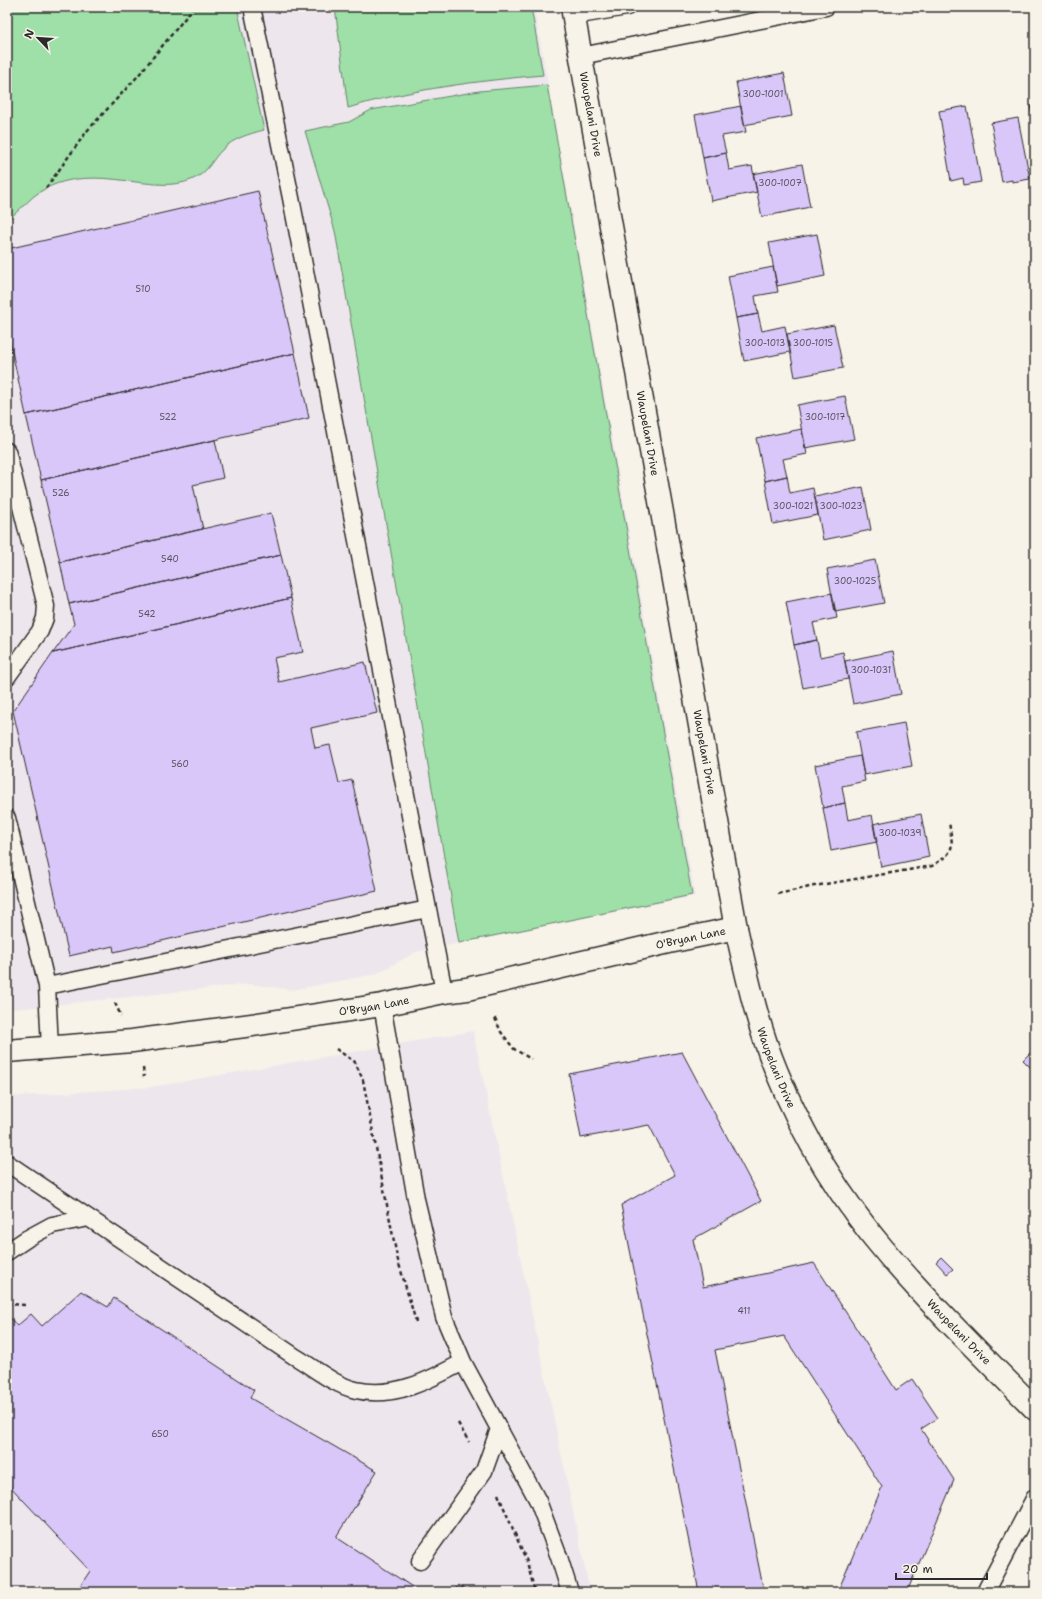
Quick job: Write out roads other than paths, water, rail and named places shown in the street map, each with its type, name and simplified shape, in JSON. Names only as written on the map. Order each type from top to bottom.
[{"type":"street","name":"Waupelani Drive","points":[[573,12],[736,928],[755,1012],[776,1070],[800,1124],[862,1221],[888,1255],[938,1310],[1035,1410]]},
{"type":"street","name":"O'Bryan Lane","points":[[7,1051],[155,1038],[382,1005],[444,992],[468,989],[669,942],[736,928]]},
{"type":"lane","points":[[252,7],[291,198],[444,992]]},
{"type":"lane","points":[[573,12],[627,7]]},
{"type":"lane","points":[[581,56],[826,7]]},
{"type":"lane","points":[[7,451],[46,606],[45,618],[40,631],[7,677]]},
{"type":"lane","points":[[7,818],[47,986],[50,1048]]},
{"type":"lane","points":[[47,986],[428,909]]},
{"type":"lane","points":[[382,1005],[416,1199],[444,1317],[463,1362],[538,1500],[570,1592]]},
{"type":"lane","points":[[7,1163],[294,1356],[336,1381],[355,1390],[379,1392],[398,1390],[435,1377],[463,1362]]},
{"type":"lane","points":[[7,1252],[28,1238],[52,1225],[88,1218]]},
{"type":"lane","points":[[420,1562],[484,1470],[499,1429]]},
{"type":"lane","points":[[985,1592],[1035,1497]]}]
